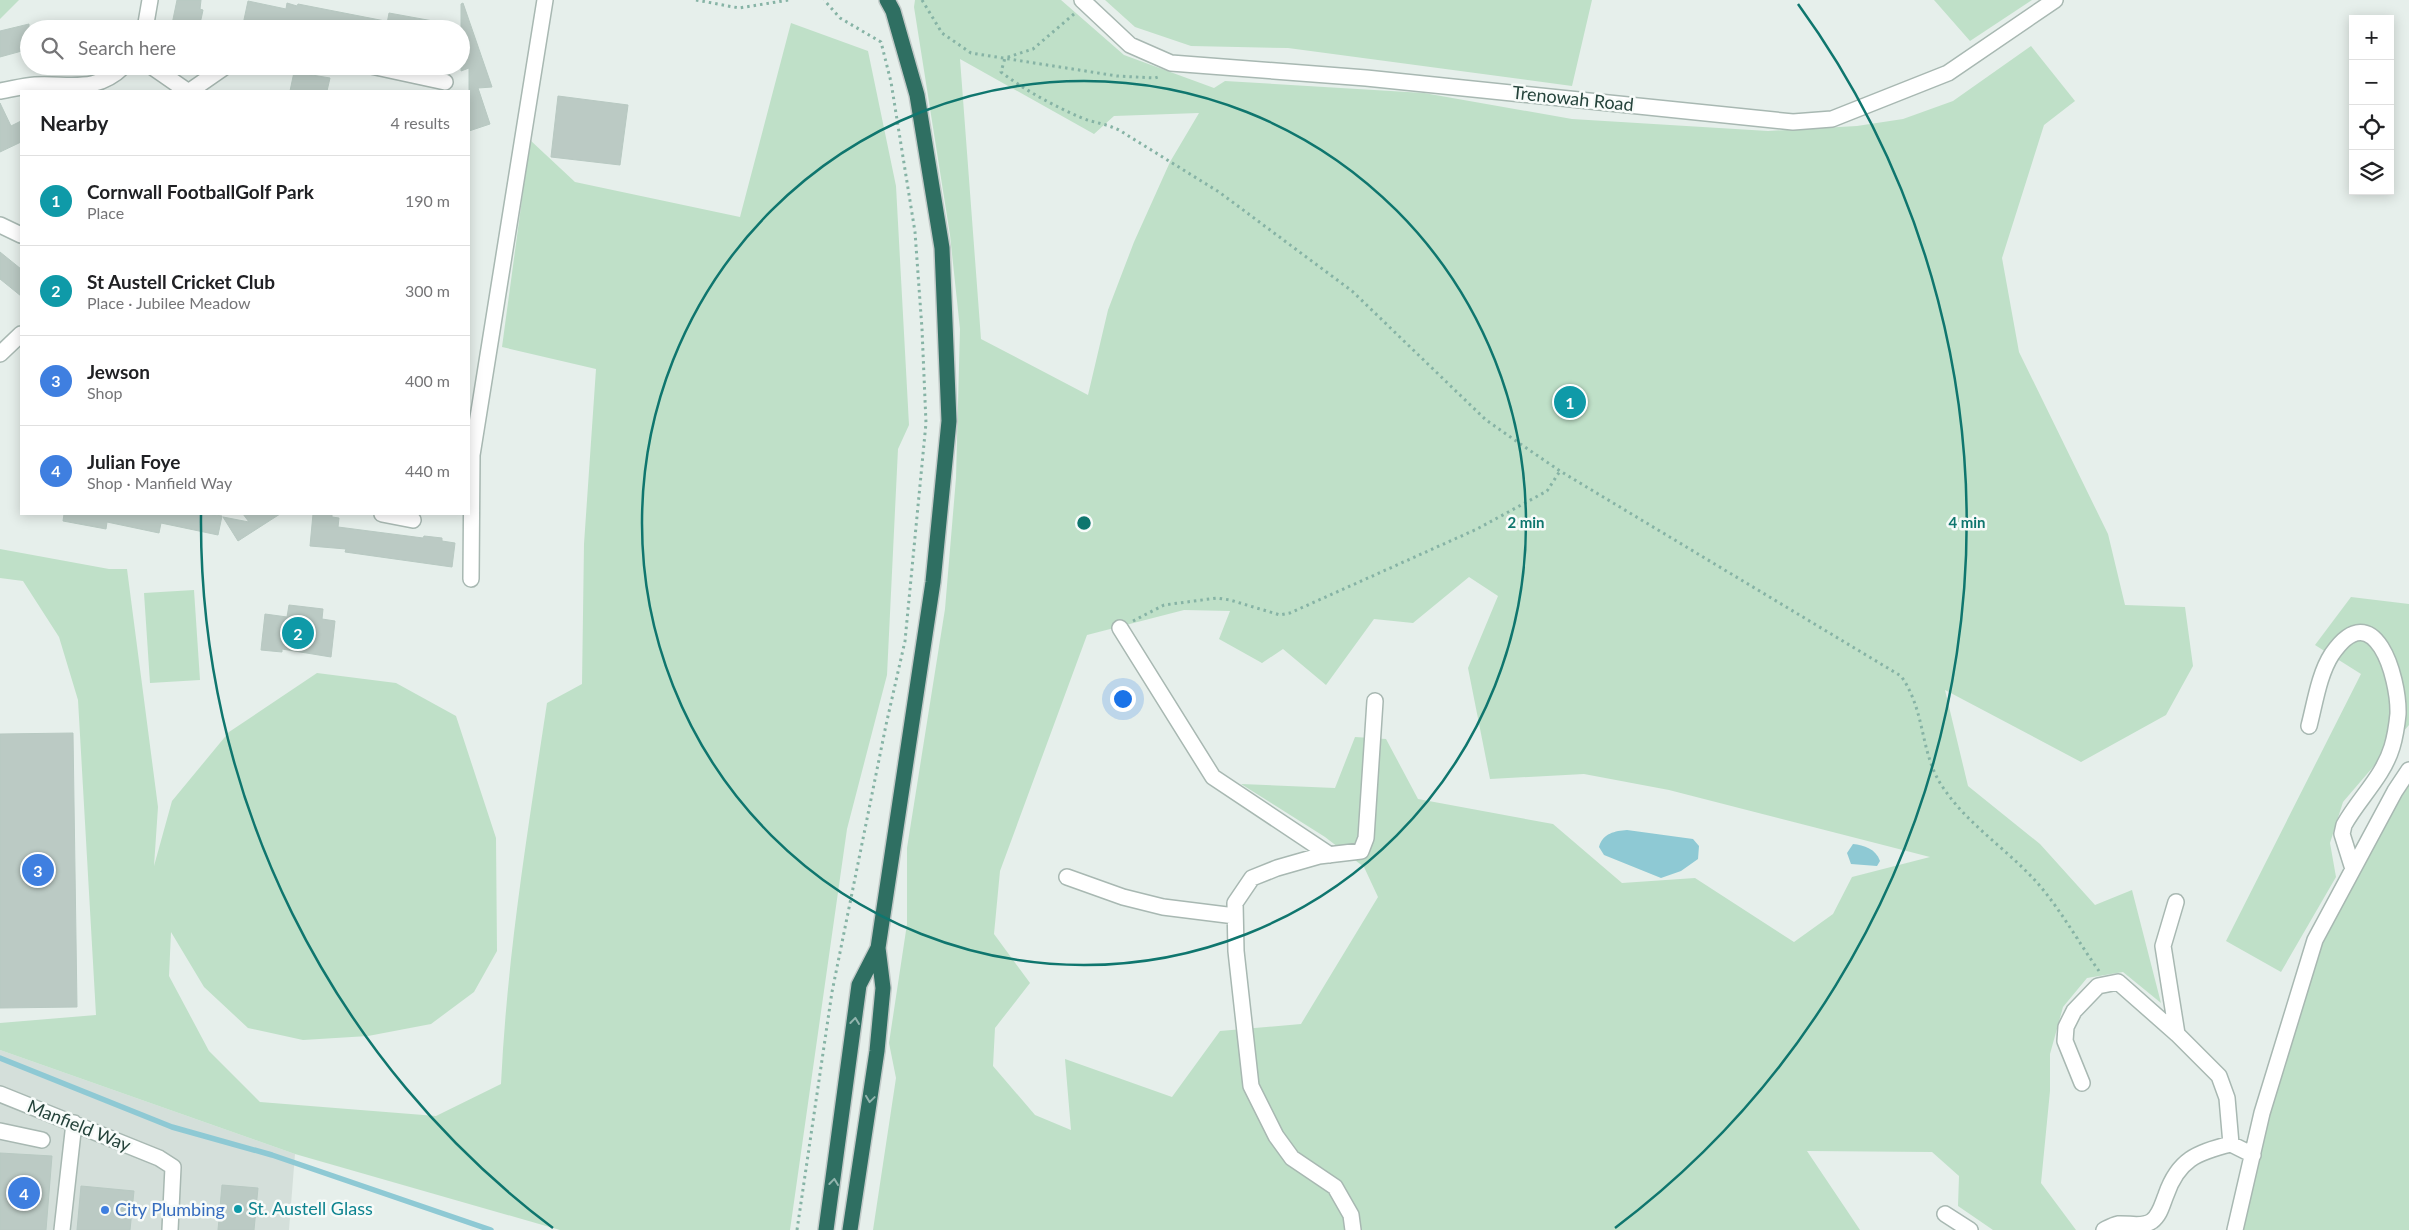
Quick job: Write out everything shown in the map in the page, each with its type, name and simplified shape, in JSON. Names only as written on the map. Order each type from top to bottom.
[{"type":"highway","points":[[850,1230],[877,1051],[883,988],[878,948],[933,582],[949,421],[942,248],[917,95],[891,4]]},
{"type":"highway","points":[[826,1230],[859,985],[878,948]]},
{"type":"street","points":[[147,20],[150,0]]},
{"type":"street","points":[[471,578],[472,455],[545,0]]},
{"type":"street","name":"Trenowah Road","points":[[1084,2],[1130,45],[1171,64],[1366,78],[1793,122],[1832,119],[1948,73],[2055,0]]},
{"type":"street","points":[[0,91],[35,85],[93,86],[113,75]]},
{"type":"street","points":[[164,75],[187,90]]},
{"type":"street","points":[[190,90],[212,75]]},
{"type":"street","points":[[432,75],[445,82]]},
{"type":"street","points":[[0,225],[20,234]]},
{"type":"street","points":[[0,354],[20,335]]},
{"type":"street","points":[[391,515],[413,520]]},
{"type":"street","points":[[1120,628],[1213,777],[1330,855]]},
{"type":"street","points":[[2310,726],[2321,680],[2332,654],[2352,634],[2362,631],[2371,635],[2381,644],[2389,660],[2394,679],[2398,714],[2392,748],[2386,764],[2344,825],[2342,834],[2352,869]]},
{"type":"street","points":[[1353,1230],[1351,1214],[1335,1187],[1292,1158],[1276,1136],[1252,1086],[1236,951],[1235,903],[1252,878],[1278,868],[1330,855],[1361,851],[1366,838],[1375,701]]},
{"type":"street","points":[[2235,1230],[2262,1113],[2315,940],[2395,791],[2409,770]]},
{"type":"street","points":[[1067,877],[1124,897],[1163,907],[1235,916]]},
{"type":"street","points":[[2176,902],[2164,946],[2176,1034]]},
{"type":"street","points":[[2082,1083],[2065,1041],[2066,1027],[2074,1011],[2098,986],[2118,982],[2219,1076],[2227,1098],[2231,1144]]},
{"type":"street","name":"Manfield Way","points":[[0,1094],[159,1158],[173,1168],[170,1230]]},
{"type":"street","points":[[62,1230],[74,1123]]},
{"type":"street","points":[[0,1132],[42,1140]]},
{"type":"street","points":[[2104,1230],[2116,1224],[2134,1226],[2150,1223],[2158,1215],[2169,1186],[2178,1170],[2191,1157],[2231,1144],[2253,1155]]},
{"type":"street","points":[[1945,1214],[1970,1230]]},
{"type":"path","points":[[696,0],[739,8],[789,0]]},
{"type":"path","points":[[797,1230],[832,992],[905,641],[926,423],[915,232],[891,82],[881,42],[840,18],[824,0]]},
{"type":"path","points":[[922,0],[942,33],[971,53],[1117,76],[1155,78],[1187,65]]},
{"type":"path","points":[[1005,58],[1033,49],[1084,2]]},
{"type":"path","points":[[1005,58],[1001,72],[1016,84],[1084,119],[1119,130],[1220,192],[1306,255],[1352,291],[1486,420],[1560,471],[1901,676],[1910,689],[1922,722],[1928,759],[1942,787],[1961,813],[2041,887],[2108,984]]},
{"type":"path","points":[[1120,628],[1164,604],[1190,600],[1230,600],[1280,615],[1290,613],[1477,529],[1547,491],[1560,471]]},
{"type":"shaded area","points":[[0,1050],[295,1154],[289,1230],[0,1230]]},
{"type":"green space","points":[[0,0],[19,0],[0,19]]},
{"type":"green space","points":[[915,0],[1061,0],[1124,55],[1214,88],[1225,81],[1424,93],[1572,119],[1768,131],[1857,126],[1903,119],[1953,101],[2031,46],[2075,101],[2044,125],[2002,258],[2019,352],[2108,534],[2125,605],[2185,607],[2193,666],[2166,715],[2081,762],[1945,690],[1968,786],[2040,844],[2095,905],[2132,890],[2161,1003],[2123,972],[2087,978],[2063,1007],[2050,1054],[2050,1091],[2041,1183],[2076,1230],[1993,1230],[1958,1206],[1959,1176],[1932,1152],[1807,1151],[1860,1230],[873,1230],[896,1078],[889,1043],[907,924],[907,848],[945,609],[956,478],[960,329],[950,235],[914,7]],"holes":[[[960,59],[1094,134],[1114,116],[1199,113],[1170,162],[1134,242],[1108,310],[1088,395],[981,339]],[[1469,577],[1498,596],[1468,668],[1490,779],[1584,774],[1669,790],[1930,857],[1852,877],[1833,914],[1794,942],[1695,878],[1622,883],[1553,824],[1418,799],[1386,739],[1355,737],[1335,788],[1241,784],[1325,837],[1364,867],[1378,897],[1301,1024],[1220,1031],[1172,1097],[1065,1059],[1071,1130],[1035,1115],[993,1066],[995,1028],[1030,983],[994,934],[1000,871],[1087,635],[1184,610],[1230,611],[1219,639],[1262,663],[1283,649],[1326,685],[1374,619],[1413,623]]]},
{"type":"green space","points":[[1105,0],[1592,0],[1572,86],[1288,48],[1191,46],[1135,27]]},
{"type":"green space","points":[[1934,0],[2032,0],[1970,41]]},
{"type":"green space","points":[[791,23],[868,51],[896,186],[909,425],[898,449],[887,675],[847,829],[790,1230],[560,1230],[295,1154],[0,1050],[0,1023],[96,1015],[78,700],[59,637],[23,581],[0,578],[0,549],[109,569],[127,569],[158,807],[154,866],[172,801],[229,732],[317,673],[396,683],[456,716],[496,838],[497,951],[474,992],[431,1024],[368,1036],[303,1040],[248,1028],[204,987],[171,932],[169,976],[209,1051],[260,1102],[436,1116],[501,1084],[513,940],[547,703],[582,684],[584,544],[596,369],[502,347],[530,140],[575,182],[740,217]]},
{"type":"green space","points":[[194,590],[200,680],[150,683],[144,593]]},
{"type":"green space","points":[[2351,597],[2409,604],[2409,725],[2343,802],[2330,843],[2336,877],[2281,972],[2226,941],[2361,674],[2315,645]]},
{"type":"green space","points":[[2409,768],[2409,1230],[2235,1230],[2315,940]]},
{"type":"water","points":[[1627,830],[1693,839],[1699,846],[1698,859],[1681,871],[1661,878],[1604,855],[1599,847],[1603,839],[1614,832]]},
{"type":"water","points":[[1853,844],[1861,845],[1876,853],[1880,861],[1877,866],[1851,864],[1847,853]]},
{"type":"building","points":[[177,0],[201,0],[200,9],[203,10],[201,20],[173,20]]},
{"type":"building","points":[[248,1],[286,9],[287,3],[297,6],[298,4],[380,20],[244,20]]},
{"type":"building","points":[[463,3],[469,20],[461,20],[461,4]]},
{"type":"building","points":[[389,13],[428,20],[388,20]]},
{"type":"building","points":[[470,23],[492,87],[478,88],[490,124],[470,131]]},
{"type":"building","points":[[20,26],[20,51],[0,57],[0,31]]},
{"type":"building","points":[[293,75],[312,75],[330,78],[327,90],[290,90]]},
{"type":"building","points":[[558,96],[628,105],[620,165],[551,157]]},
{"type":"building","points":[[0,103],[11,126],[20,122],[20,142],[0,152]]},
{"type":"building","points":[[0,252],[20,268],[20,295],[0,279]]},
{"type":"building","points":[[64,515],[222,516],[218,535],[161,523],[159,533],[107,522],[106,529],[63,521]]},
{"type":"building","points":[[244,515],[278,515],[238,541],[223,517],[249,522]]},
{"type":"building","points":[[313,515],[332,515],[332,517],[339,518],[338,527],[423,538],[424,536],[442,538],[442,541],[455,543],[452,567],[345,552],[346,549],[310,546]]},
{"type":"building","points":[[289,605],[323,609],[322,619],[335,621],[331,657],[282,649],[282,652],[261,650],[265,614],[287,617]]},
{"type":"building","points":[[73,733],[77,1007],[0,1008],[0,734]]},
{"type":"building","points":[[0,1153],[52,1156],[46,1230],[0,1230]]},
{"type":"building","name":"St. Austell Glass","points":[[222,1185],[258,1188],[254,1230],[218,1230]]},
{"type":"building","name":"City Plumbing","points":[[81,1186],[134,1191],[130,1230],[77,1230]]},
{"type":"waterway","points":[[0,1058],[172,1127],[272,1155],[491,1230]]},
{"type":"place","name":"Cornwall FootballGolf Park","points":[[1570,402]]},
{"type":"place","name":"St Austell Cricket Club","points":[[298,633]]},
{"type":"place","name":"Jewson","points":[[38,870]]},
{"type":"place","name":"Julian Foye","points":[[24,1193]]},
{"type":"place","name":"St. Austell Glass","points":[[238,1209]]},
{"type":"place","name":"City Plumbing","points":[[105,1210]]}]
